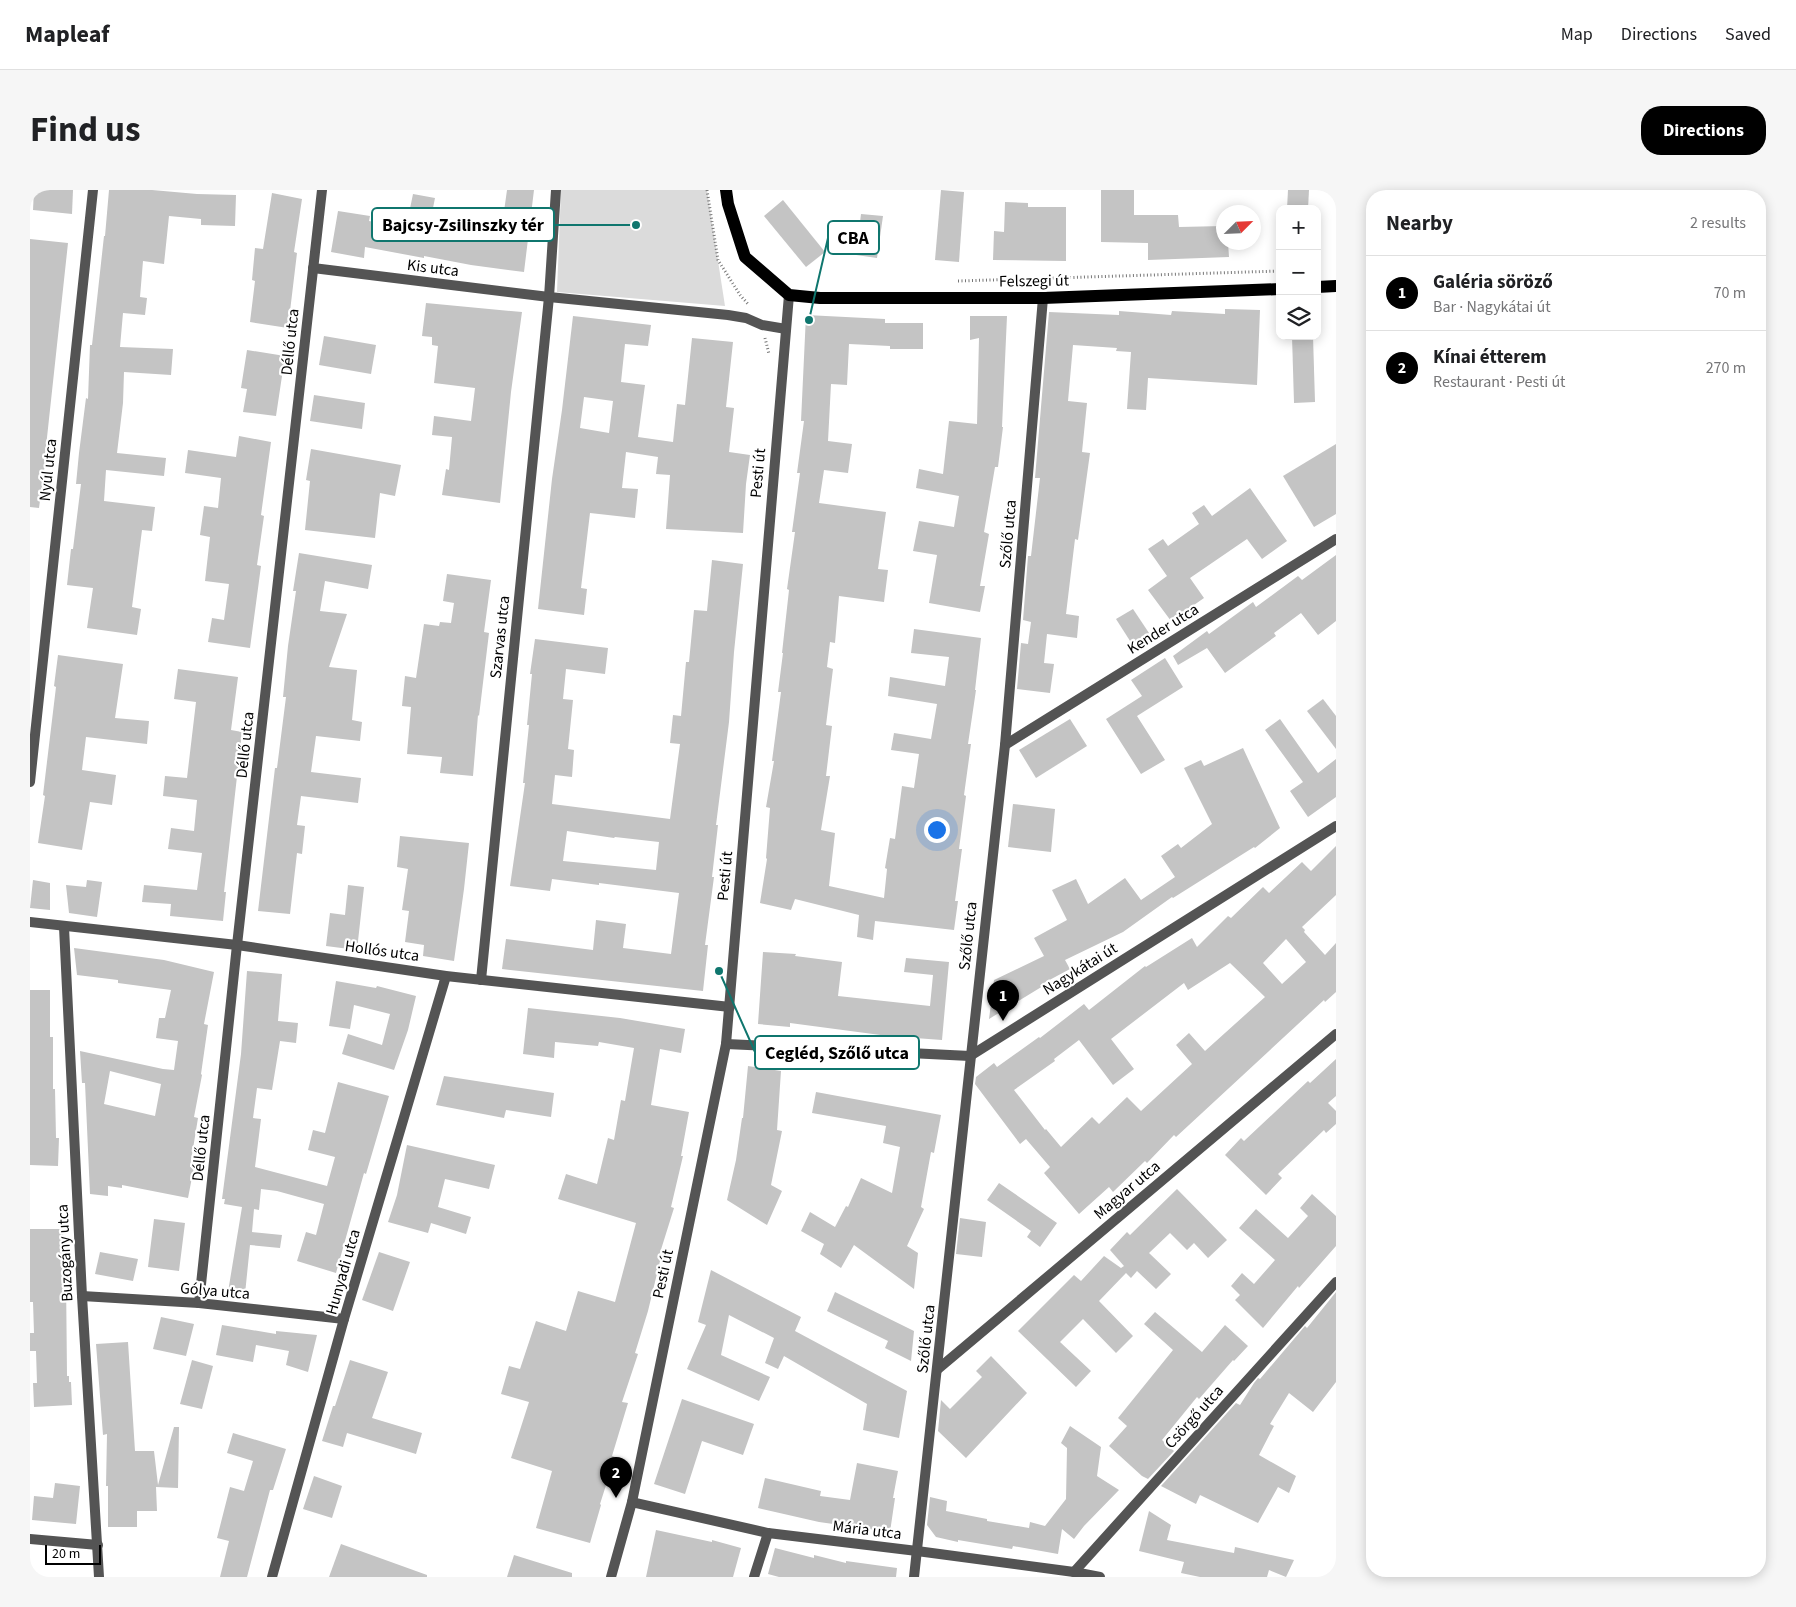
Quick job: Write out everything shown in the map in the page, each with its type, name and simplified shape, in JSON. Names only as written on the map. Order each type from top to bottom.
[{"type":"main road","points":[[726,190],[728,204],[745,257],[789,295]]},
{"type":"main road","points":[[1321,287],[1336,286]]},
{"type":"main road","name":"Felszegi út","points":[[789,295],[820,298],[1043,298],[1276,289]]},
{"type":"street","name":"Nyúl utca","points":[[30,782],[93,190]]},
{"type":"street","name":"Déllő utca","points":[[200,1303],[237,945],[322,190]]},
{"type":"street","name":"Szarvas utca","points":[[481,980],[549,297],[556,190]]},
{"type":"street","name":"Kis utca","points":[[313,268],[549,297],[728,315],[746,318],[762,325],[786,329]]},
{"type":"street","name":"Pesti út","points":[[612,1577],[632,1502],[726,1044],[789,295]]},
{"type":"street","name":"Szőlő utca","points":[[914,1577],[1005,745],[1043,298]]},
{"type":"street","name":"Kender utca","points":[[1005,745],[1336,539]]},
{"type":"street","name":"Nagykátai út","points":[[970,1056],[1336,826]]},
{"type":"street","name":"Hollós utca","points":[[30,922],[237,945],[446,976],[730,1008]]},
{"type":"street","name":"Buzogány utca","points":[[64,927],[82,1296],[98,1546],[98,1577]]},
{"type":"street","name":"Hunyadi utca","points":[[272,1577],[344,1319],[446,976]]},
{"type":"street","name":"Magyar utca","points":[[938,1369],[1336,1034]]},
{"type":"street","points":[[726,1044],[970,1056]]},
{"type":"street","name":"Csörgő utca","points":[[1074,1572],[1336,1282]]},
{"type":"street","name":"Gólya utca","points":[[82,1296],[200,1303],[344,1319]]},
{"type":"street","name":"Mária utca","points":[[632,1502],[768,1533],[917,1551],[1100,1577]]},
{"type":"street","points":[[754,1577],[768,1533]]},
{"type":"street","points":[[30,1539],[98,1546]]},
{"type":"path","points":[[707,190],[718,260],[762,325],[771,362]]},
{"type":"path","points":[[956,281],[1276,271]]},
{"type":"shaded area","points":[[561,190],[707,190],[725,306],[557,292]]},
{"type":"building","points":[[34,190],[73,190],[72,214],[33,210]]},
{"type":"building","points":[[109,190],[152,190],[236,195],[235,226],[201,225],[201,219],[169,216],[164,264],[143,261],[140,297],[147,298],[145,315],[123,313],[120,347],[173,349],[171,375],[124,372],[123,403],[117,453],[166,458],[164,476],[106,470],[104,501],[155,507],[152,531],[142,530],[132,607],[141,609],[137,635],[87,628],[93,588],[67,585],[81,484],[76,484],[86,398],[88,399],[90,345],[92,345]]},
{"type":"building","points":[[507,190],[534,190],[524,272],[424,256],[424,258],[365,247],[364,258],[331,252],[338,211],[370,216],[369,221],[406,228],[413,194],[435,198],[431,218],[472,224],[470,236],[500,240]]},
{"type":"building","points":[[941,190],[964,192],[959,262],[935,260]]},
{"type":"building","points":[[1101,190],[1134,190],[1134,215],[1178,215],[1179,227],[1216,226],[1216,250],[1229,250],[1229,257],[1148,260],[1148,243],[1101,242]]},
{"type":"building","points":[[1288,190],[1309,190],[1308,205],[1287,205]]},
{"type":"building","points":[[272,193],[302,199],[294,252],[297,253],[288,328],[250,322],[255,281],[252,280],[255,248],[263,249]]},
{"type":"building","points":[[783,200],[825,252],[806,267],[764,216]]},
{"type":"building","points":[[1005,202],[1028,203],[1028,207],[1066,207],[1066,261],[993,260],[994,231],[1004,232]]},
{"type":"building","points":[[861,214],[883,216],[877,258],[856,255]]},
{"type":"building","points":[[30,239],[68,243],[39,508],[30,507]]},
{"type":"building","points":[[426,303],[522,312],[511,392],[500,503],[442,495],[446,469],[449,470],[452,437],[432,435],[434,416],[471,421],[475,388],[434,383],[438,346],[432,345],[432,337],[422,336]]},
{"type":"building","points":[[1225,309],[1260,310],[1257,385],[1148,378],[1146,410],[1127,409],[1131,352],[1116,351],[1117,348],[1073,345],[1068,401],[1087,403],[1082,452],[1090,453],[1078,540],[1075,539],[1066,614],[1079,616],[1077,638],[1047,634],[1044,663],[1054,664],[1050,693],[1017,689],[1021,643],[1028,644],[1031,622],[1023,620],[1028,556],[1031,556],[1040,478],[1035,478],[1049,312],[1119,315],[1119,311],[1171,315],[1172,311],[1225,314]]},
{"type":"building","points":[[806,315],[885,319],[885,323],[923,323],[923,349],[890,349],[890,346],[849,344],[847,385],[831,384],[828,441],[852,444],[848,473],[824,470],[819,503],[886,512],[878,569],[888,570],[884,602],[839,596],[835,643],[830,642],[827,667],[833,669],[826,725],[832,726],[826,776],[830,776],[821,830],[835,833],[829,886],[884,898],[887,869],[885,868],[890,838],[895,839],[902,786],[914,788],[919,754],[891,750],[894,733],[931,739],[937,704],[888,696],[890,677],[945,686],[949,657],[911,653],[914,629],[981,638],[968,744],[971,744],[959,849],[962,849],[955,901],[958,901],[954,930],[875,921],[873,940],[857,937],[859,915],[795,899],[791,910],[760,903],[767,859],[770,808],[766,807],[774,761],[772,761],[781,692],[778,692],[789,590],[787,589],[795,532],[792,532],[800,473],[797,473],[804,421],[801,421]]},
{"type":"building","points":[[573,316],[651,325],[648,346],[625,344],[621,382],[645,385],[638,437],[673,442],[677,404],[685,405],[692,338],[733,342],[726,407],[734,408],[729,452],[750,455],[743,533],[666,529],[670,475],[656,474],[658,457],[626,452],[622,488],[638,489],[635,518],[590,513],[581,588],[587,589],[584,615],[538,609],[552,479]],"holes":[[[584,397],[613,401],[609,433],[580,428]]]},
{"type":"building","points":[[970,316],[1007,316],[1003,427],[998,467],[995,467],[984,532],[989,534],[980,586],[985,586],[980,612],[929,603],[937,555],[913,551],[919,521],[954,527],[959,496],[916,488],[919,469],[943,474],[949,421],[977,424],[979,338],[970,340]]},
{"type":"building","points":[[324,336],[376,345],[371,374],[319,365]]},
{"type":"building","points":[[1292,340],[1313,340],[1315,402],[1294,403]]},
{"type":"building","points":[[247,350],[285,356],[276,416],[243,412],[247,389],[241,388]]},
{"type":"building","points":[[314,395],[365,403],[362,429],[310,421]]},
{"type":"building","points":[[239,436],[271,442],[261,515],[264,516],[257,565],[261,566],[250,648],[208,642],[212,618],[224,620],[229,584],[205,581],[210,537],[200,535],[204,506],[218,508],[221,478],[185,473],[188,450],[236,457]]},
{"type":"building","points":[[1336,444],[1336,514],[1314,527],[1283,476]]},
{"type":"building","points":[[311,449],[401,465],[395,496],[380,493],[375,538],[305,530],[310,481],[306,480]]},
{"type":"building","points":[[1250,488],[1287,541],[1262,559],[1247,539],[1190,578],[1204,598],[1171,621],[1148,590],[1167,576],[1148,549],[1163,539],[1168,546],[1199,524],[1192,513],[1204,505],[1212,516]]},
{"type":"building","points":[[299,553],[372,565],[368,589],[325,581],[320,611],[347,614],[329,667],[357,670],[352,720],[362,722],[360,741],[316,736],[311,772],[361,778],[358,803],[301,796],[297,825],[305,826],[302,854],[297,853],[290,914],[258,911],[275,768],[277,768],[286,697],[283,697],[296,591],[293,591]]},
{"type":"building","points":[[1336,555],[1336,621],[1318,635],[1301,613],[1274,633],[1276,636],[1225,673],[1207,648],[1178,665],[1173,656],[1207,631],[1209,634],[1253,602],[1256,607],[1298,576],[1302,580]]},
{"type":"building","points":[[712,560],[743,564],[729,722],[716,825],[718,825],[712,877],[714,877],[705,945],[708,945],[703,991],[502,969],[506,939],[593,950],[596,920],[626,924],[623,948],[671,954],[679,893],[552,879],[550,891],[510,886],[525,783],[523,783],[532,674],[530,674],[535,639],[608,648],[605,674],[566,669],[563,699],[573,700],[568,749],[574,750],[572,777],[555,775],[552,804],[670,819],[680,744],[670,743],[673,715],[681,716],[686,662],[689,662],[694,610],[707,611]],"holes":[[[567,831],[659,842],[656,870],[563,861]]]},
{"type":"building","points":[[447,574],[491,580],[484,632],[489,633],[478,715],[473,776],[440,773],[442,757],[407,754],[411,707],[402,706],[405,676],[416,678],[424,624],[439,626],[440,622],[451,623],[454,603],[443,601]]},
{"type":"building","points":[[1133,609],[1149,633],[1132,644],[1116,619]]},
{"type":"building","points":[[58,655],[123,664],[115,718],[149,721],[147,744],[86,737],[82,770],[116,775],[112,805],[90,802],[82,850],[38,843],[45,796],[43,795]]},
{"type":"building","points":[[1165,658],[1183,687],[1137,716],[1165,760],[1141,774],[1106,719],[1142,696],[1131,680]]},
{"type":"building","points":[[178,669],[238,677],[231,730],[242,732],[224,892],[226,892],[223,921],[170,916],[171,904],[142,902],[144,885],[197,890],[202,853],[168,849],[171,828],[194,831],[197,800],[163,796],[165,776],[187,778],[196,702],[174,699]]},
{"type":"building","points":[[1323,699],[1336,716],[1336,749],[1307,711]]},
{"type":"building","points":[[1070,719],[1087,746],[1036,778],[1019,750]]},
{"type":"building","points":[[1280,719],[1318,773],[1336,759],[1336,797],[1308,817],[1290,791],[1303,782],[1265,730]]},
{"type":"building","points":[[1243,748],[1280,828],[1255,848],[1172,897],[1123,932],[1065,960],[1070,969],[1042,984],[1043,986],[989,1019],[994,980],[1044,956],[1034,938],[1067,920],[1052,890],[1076,879],[1088,904],[1125,878],[1141,900],[1175,877],[1161,856],[1178,844],[1181,848],[1212,824],[1184,768],[1201,760],[1204,766]]},
{"type":"building","points":[[1013,804],[1055,809],[1051,852],[1008,847]]},
{"type":"building","points":[[400,836],[469,843],[454,961],[423,956],[424,945],[405,942],[409,911],[402,910],[408,869],[397,867]]},
{"type":"building","points":[[1336,846],[1336,895],[1302,927],[1305,930],[1304,932],[1325,955],[1336,943],[1336,992],[1325,1002],[1324,1000],[1176,1137],[1174,1135],[1147,1163],[1145,1161],[1113,1192],[1109,1187],[1079,1214],[1044,1173],[1050,1167],[1026,1139],[1020,1144],[975,1084],[976,1077],[994,1063],[997,1067],[1040,1038],[1084,1004],[1089,1010],[1145,966],[1192,938],[1197,947],[1228,916],[1231,918],[1263,887],[1269,893],[1302,862],[1311,871]],"holes":[[[1286,939],[1306,962],[1282,984],[1263,963]],[[1230,963],[1265,997],[1205,1051],[1189,1033],[1176,1045],[1192,1064],[1141,1111],[1127,1097],[1099,1124],[1092,1117],[1061,1147],[1045,1130],[1014,1090],[1055,1061],[1054,1059],[1079,1040],[1113,1085],[1134,1069],[1111,1039],[1184,983],[1188,990]]]},
{"type":"building","points":[[33,880],[50,883],[50,910],[30,908]]},
{"type":"building","points":[[87,880],[102,882],[97,917],[69,913],[66,885],[86,887]]},
{"type":"building","points":[[348,885],[364,887],[357,950],[326,946],[330,913],[345,915]]},
{"type":"building","points":[[74,948],[164,960],[214,972],[204,1024],[208,1025],[202,1075],[194,1117],[198,1118],[190,1167],[194,1167],[188,1198],[122,1185],[122,1188],[108,1186],[108,1196],[90,1194],[85,1083],[82,1083],[80,1051],[174,1070],[178,1041],[156,1038],[159,1018],[165,1018],[171,990],[118,983],[118,980],[77,975]],"holes":[[[110,1071],[161,1084],[155,1116],[104,1104]]]},
{"type":"building","points":[[763,952],[796,954],[795,956],[842,962],[838,996],[930,1006],[933,975],[904,972],[906,958],[949,962],[942,1040],[888,1036],[790,1023],[790,1027],[758,1024]]},
{"type":"building","points":[[247,971],[282,974],[278,1021],[298,1023],[296,1043],[280,1041],[272,1090],[257,1088],[253,1118],[261,1119],[255,1167],[327,1186],[335,1157],[308,1150],[313,1130],[325,1133],[338,1082],[389,1096],[366,1174],[364,1173],[336,1273],[297,1261],[306,1232],[316,1235],[324,1204],[277,1191],[261,1189],[259,1210],[254,1209],[252,1232],[282,1235],[280,1248],[250,1245],[245,1294],[228,1292],[242,1207],[224,1204],[225,1199],[222,1199],[241,1054]]},
{"type":"building","points":[[336,981],[376,988],[377,986],[416,996],[408,1030],[394,1070],[342,1054],[348,1034],[382,1045],[390,1014],[354,1005],[350,1029],[329,1026]]},
{"type":"building","points":[[30,990],[50,990],[50,1037],[53,1037],[53,1089],[55,1089],[56,1138],[59,1138],[58,1166],[30,1165]]},
{"type":"building","points":[[528,1008],[620,1018],[685,1029],[681,1053],[660,1049],[651,1105],[689,1112],[681,1156],[683,1156],[671,1207],[674,1208],[659,1256],[661,1257],[648,1311],[635,1353],[638,1354],[622,1402],[628,1403],[612,1456],[615,1457],[590,1543],[536,1528],[552,1471],[511,1458],[529,1402],[501,1394],[509,1366],[520,1369],[536,1321],[566,1331],[578,1291],[615,1302],[636,1223],[558,1199],[566,1174],[597,1184],[608,1138],[614,1140],[621,1100],[625,1101],[634,1048],[599,1042],[598,1046],[555,1042],[554,1058],[523,1054]]},
{"type":"building","points":[[1336,1059],[1336,1096],[1328,1103],[1336,1111],[1336,1124],[1326,1133],[1324,1130],[1278,1174],[1282,1178],[1266,1195],[1225,1155],[1241,1138],[1244,1141],[1308,1081],[1310,1083]]},
{"type":"building","points":[[748,1066],[781,1071],[777,1130],[782,1131],[771,1185],[782,1191],[767,1225],[727,1200],[743,1118]]},
{"type":"building","points":[[444,1076],[554,1093],[551,1117],[506,1110],[504,1118],[436,1105]]},
{"type":"building","points":[[816,1092],[941,1115],[934,1153],[931,1152],[921,1207],[924,1209],[907,1246],[918,1253],[914,1289],[854,1245],[841,1268],[820,1254],[824,1244],[801,1231],[810,1212],[835,1227],[846,1206],[848,1207],[861,1178],[892,1193],[900,1147],[883,1143],[886,1126],[812,1113]]},
{"type":"building","points":[[407,1145],[495,1165],[489,1189],[445,1179],[438,1207],[471,1217],[466,1234],[431,1223],[428,1233],[388,1222],[397,1195]]},
{"type":"building","points":[[999,1183],[1057,1223],[1040,1247],[1027,1237],[1031,1231],[987,1200]]},
{"type":"building","points":[[1177,1189],[1227,1240],[1208,1258],[1194,1243],[1187,1250],[1170,1233],[1149,1253],[1171,1274],[1156,1289],[1137,1271],[1131,1278],[1126,1273],[1099,1301],[1133,1336],[1116,1353],[1083,1319],[1060,1342],[1091,1371],[1076,1387],[1018,1331],[1074,1275],[1081,1281],[1104,1256],[1121,1268],[1124,1266],[1110,1250],[1127,1232],[1130,1235]]},
{"type":"building","points":[[1312,1194],[1336,1216],[1336,1246],[1299,1288],[1298,1286],[1263,1328],[1235,1300],[1240,1295],[1231,1286],[1242,1273],[1254,1284],[1275,1260],[1239,1228],[1256,1209],[1288,1238],[1308,1216],[1300,1208]]},
{"type":"building","points":[[960,1218],[986,1222],[982,1257],[956,1254]]},
{"type":"building","points":[[154,1219],[185,1223],[179,1271],[148,1267]]},
{"type":"building","points":[[30,1229],[63,1229],[64,1276],[66,1276],[67,1376],[69,1376],[69,1382],[71,1382],[72,1405],[34,1407],[33,1383],[37,1383],[36,1351],[30,1351],[30,1333],[34,1333],[33,1302],[30,1302]]},
{"type":"building","points":[[100,1252],[138,1259],[133,1281],[95,1274]]},
{"type":"building","points":[[379,1252],[410,1262],[393,1311],[362,1300]]},
{"type":"building","points":[[711,1270],[801,1317],[795,1331],[907,1391],[899,1438],[863,1430],[867,1404],[784,1356],[778,1369],[765,1363],[774,1338],[729,1315],[721,1355],[770,1377],[759,1401],[687,1369],[706,1325],[698,1322]]},
{"type":"building","points":[[835,1292],[914,1331],[911,1361],[885,1348],[888,1341],[827,1311]]},
{"type":"building","points":[[1336,1292],[1336,1382],[1313,1412],[1289,1393],[1270,1424],[1274,1426],[1259,1455],[1296,1476],[1289,1493],[1278,1487],[1258,1523],[1200,1495],[1196,1504],[1161,1486],[1236,1403],[1240,1405],[1258,1378],[1260,1379],[1305,1326],[1307,1328]]},
{"type":"building","points":[[1155,1312],[1202,1352],[1225,1325],[1248,1346],[1233,1360],[1199,1399],[1197,1397],[1162,1440],[1174,1451],[1148,1479],[1142,1476],[1109,1446],[1127,1426],[1118,1418],[1173,1350],[1144,1324]]},
{"type":"building","points":[[161,1317],[194,1324],[186,1356],[153,1349]]},
{"type":"building","points":[[222,1325],[276,1334],[276,1331],[317,1335],[308,1372],[286,1365],[289,1351],[256,1345],[253,1362],[216,1355]]},
{"type":"building","points":[[128,1342],[135,1451],[154,1451],[158,1485],[174,1427],[179,1427],[178,1488],[156,1487],[157,1511],[137,1511],[137,1527],[108,1527],[108,1486],[106,1486],[107,1434],[103,1435],[96,1344]]},
{"type":"building","points":[[991,1356],[1027,1393],[966,1458],[938,1431],[941,1400],[950,1409],[982,1377],[976,1371]]},
{"type":"building","points":[[192,1360],[213,1366],[202,1409],[180,1404]]},
{"type":"building","points":[[350,1360],[388,1372],[372,1418],[422,1433],[416,1454],[347,1433],[343,1447],[322,1441]]},
{"type":"building","points":[[682,1399],[754,1424],[743,1455],[702,1441],[685,1494],[654,1484]]},
{"type":"building","points":[[1070,1426],[1101,1447],[1097,1476],[1119,1490],[1074,1539],[1062,1529],[1058,1554],[1013,1546],[1012,1549],[958,1540],[958,1542],[936,1537],[927,1525],[930,1497],[947,1501],[946,1511],[987,1519],[987,1521],[1029,1528],[1030,1522],[1045,1526],[1066,1499],[1067,1448],[1061,1443]]},
{"type":"building","points":[[233,1433],[286,1449],[273,1490],[270,1490],[247,1577],[220,1577],[229,1541],[217,1538],[230,1487],[244,1491],[253,1461],[227,1453]]},
{"type":"building","points":[[857,1463],[898,1471],[890,1532],[819,1522],[758,1508],[765,1478],[821,1491],[820,1496],[850,1500]]},
{"type":"building","points":[[314,1476],[342,1486],[332,1518],[303,1509]]},
{"type":"building","points":[[55,1483],[80,1486],[76,1524],[32,1520],[34,1496],[53,1498]]},
{"type":"building","points":[[1149,1511],[1171,1525],[1167,1540],[1234,1553],[1235,1547],[1294,1560],[1286,1577],[1269,1570],[1267,1577],[1200,1577],[1181,1573],[1184,1562],[1139,1551]]},
{"type":"building","points":[[656,1530],[712,1542],[712,1540],[741,1548],[733,1577],[646,1577]]},
{"type":"building","points":[[341,1544],[427,1575],[427,1577],[329,1577]]},
{"type":"building","points":[[775,1548],[814,1558],[814,1555],[846,1563],[846,1561],[897,1568],[896,1577],[779,1577],[768,1574]]},
{"type":"building","points":[[514,1555],[572,1573],[572,1577],[507,1577]]},
{"type":"place","name":"Bajcsy-Zsilinszky tér","points":[[636,225]]},
{"type":"place","name":"CBA","points":[[809,320]]},
{"type":"place","name":"Cegléd, Szőlő utca","points":[[719,971]]},
{"type":"place","name":"Galéria söröző","points":[[1003,1021]]},
{"type":"place","name":"Kínai étterem","points":[[616,1498]]}]
